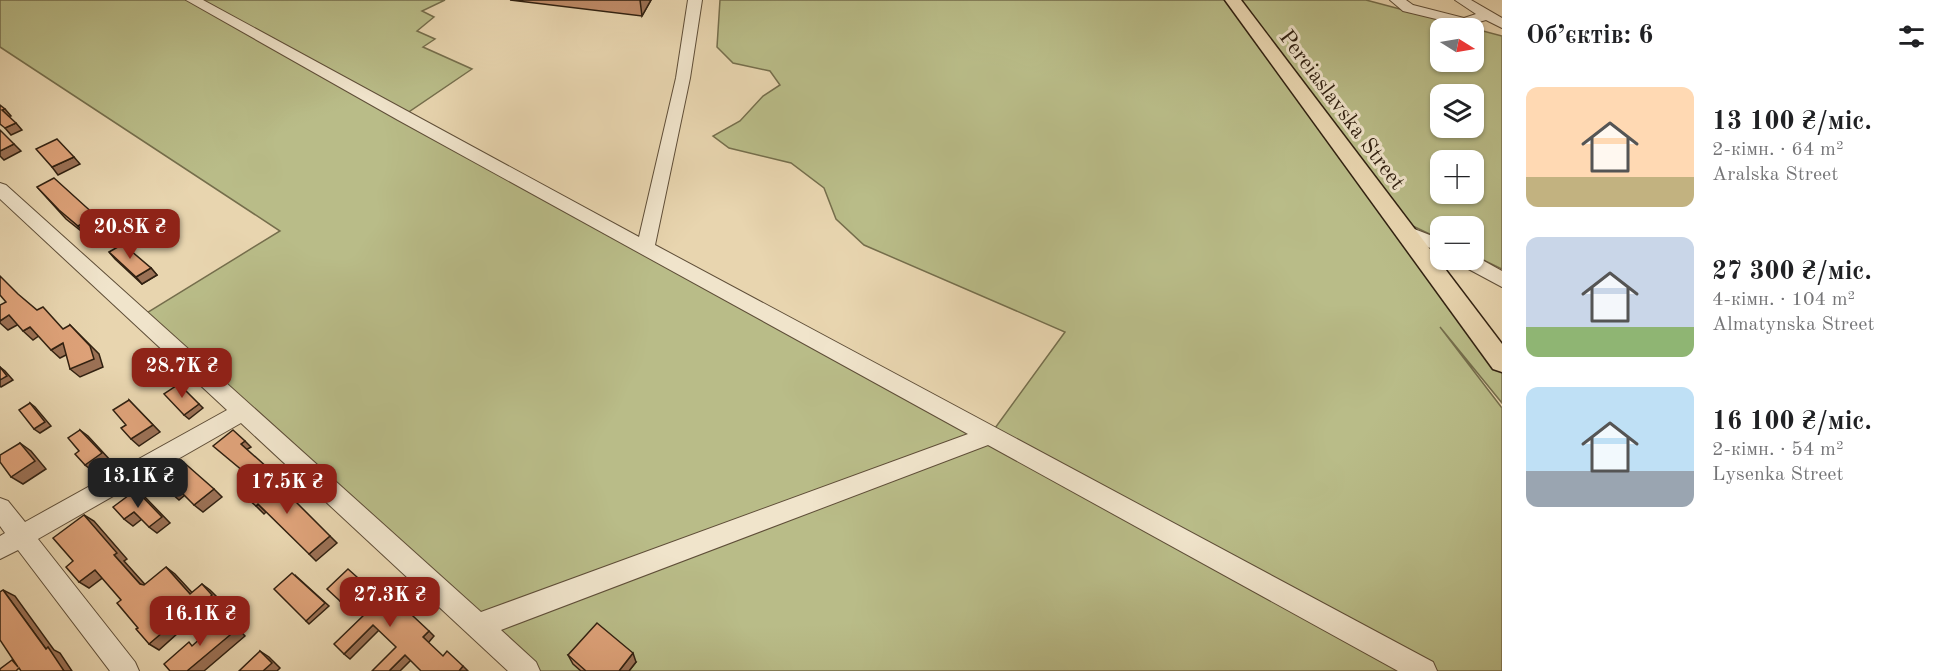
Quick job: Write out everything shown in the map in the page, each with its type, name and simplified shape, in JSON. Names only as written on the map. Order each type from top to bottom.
[{"type":"main road","name":"Pereiaslavska Street","points":[[1233,0],[1502,362]]},
{"type":"street","points":[[193,0],[1424,671]]},
{"type":"street","points":[[645,248],[683,78],[695,0]]},
{"type":"street","points":[[1397,0],[1408,8],[1465,22],[1487,15]]},
{"type":"street","points":[[1462,0],[1502,24]]},
{"type":"street","points":[[0,189],[528,671]]},
{"type":"street","points":[[1404,231],[1430,242]]},
{"type":"street","points":[[1484,270],[1502,280]]},
{"type":"street","points":[[0,548],[244,411]]},
{"type":"street","points":[[478,626],[990,435]]},
{"type":"street","points":[[0,508],[126,671]]},
{"type":"green space","points":[[0,0],[445,0],[422,11],[434,17],[417,31],[435,39],[423,47],[472,69],[403,116],[990,435],[1065,332],[864,245],[836,219],[824,188],[791,163],[729,148],[713,136],[740,121],[763,96],[780,85],[770,71],[733,63],[717,47],[720,0],[1366,0],[1434,18],[1430,18],[1430,72],[1484,72],[1484,31],[1502,36],[1502,269],[1484,260],[1484,216],[1430,216],[1430,234],[1396,218],[1430,264],[1430,270],[1434,270],[1502,362],[1502,403],[1440,327],[1502,408],[1502,671],[527,671],[140,317],[280,231],[0,47]]},
{"type":"building","points":[[0,105],[5,109],[2,110],[16,123],[5,128],[0,124]]},
{"type":"building","points":[[0,130],[14,144],[0,151]]},
{"type":"building","points":[[57,139],[74,157],[52,167],[36,149]]},
{"type":"building","points":[[54,178],[96,216],[78,226],[59,210],[37,187]]},
{"type":"building","points":[[123,244],[151,268],[136,277],[109,252]]},
{"type":"building","points":[[0,276],[37,310],[43,307],[63,329],[70,325],[90,346],[94,359],[70,369],[63,343],[51,350],[30,327],[23,331],[9,315],[0,321],[0,305],[6,302],[0,295]]},
{"type":"building","points":[[0,367],[7,376],[0,380]]},
{"type":"building","points":[[179,384],[199,404],[184,415],[164,394]]},
{"type":"building","points":[[129,400],[153,425],[131,439],[121,428],[126,425],[113,410]]},
{"type":"building","points":[[30,403],[45,422],[34,429],[19,410]]},
{"type":"building","points":[[80,430],[102,453],[85,465],[75,454],[79,451],[68,438]]},
{"type":"building","points":[[233,430],[245,441],[241,444],[269,469],[255,481],[213,446]]},
{"type":"building","points":[[20,443],[35,461],[11,477],[0,462],[0,455]]},
{"type":"building","points":[[181,460],[214,489],[194,505],[176,487],[170,492],[157,478]]},
{"type":"building","points":[[264,477],[292,503],[295,501],[330,536],[309,554],[258,504],[256,506],[242,494]]},
{"type":"building","points":[[136,490],[162,517],[149,527],[134,512],[124,519],[113,507]]},
{"type":"building","points":[[84,515],[117,553],[114,555],[140,584],[144,585],[166,567],[190,594],[202,584],[212,595],[191,613],[188,611],[149,644],[117,603],[121,600],[95,570],[79,582],[66,567],[73,561],[53,538]]},
{"type":"building","points":[[348,569],[376,594],[383,588],[429,631],[423,637],[443,656],[447,651],[463,666],[459,671],[421,671],[405,655],[389,671],[372,671],[396,647],[373,625],[344,654],[334,644],[366,613],[347,595],[340,601],[327,589]]},
{"type":"building","points":[[292,573],[325,603],[306,621],[274,589]]},
{"type":"building","points":[[3,590],[64,671],[21,671],[19,668],[16,671],[0,671],[12,660],[18,667],[0,640],[0,592]]},
{"type":"building","points":[[224,617],[236,630],[187,671],[170,671],[164,664],[189,642],[192,646]]},
{"type":"building","points":[[597,623],[633,653],[619,671],[586,671],[568,655]]},
{"type":"building","points":[[260,651],[272,663],[263,671],[239,671]]}]
